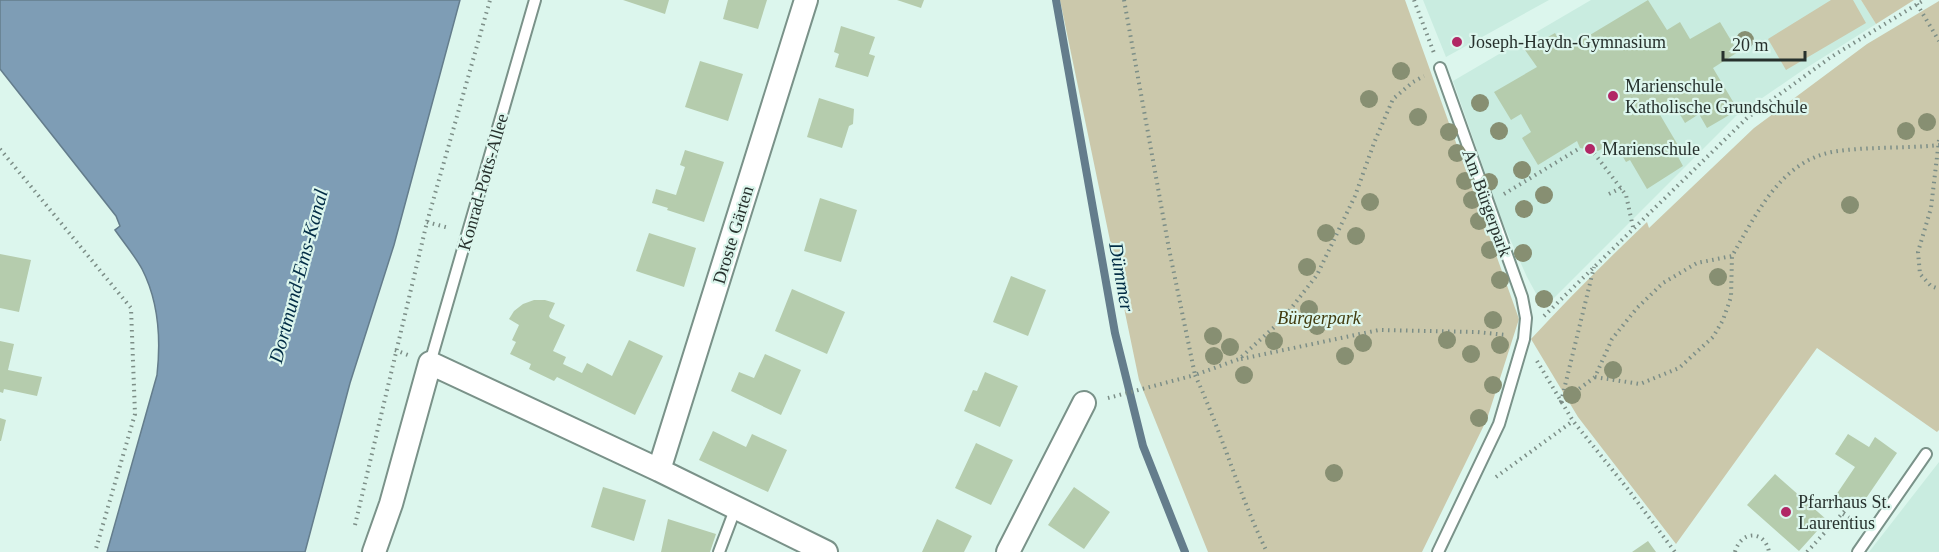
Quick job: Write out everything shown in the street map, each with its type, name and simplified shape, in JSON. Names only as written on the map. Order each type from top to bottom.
[{"type":"street","name":"Droste Gärten","points":[[659,470],[806,0]]},
{"type":"street","points":[[374,552],[391,504],[430,363],[736,507],[820,551]]},
{"type":"street","points":[[1008,552],[1092,402]]},
{"type":"lane","name":"Konrad-Potts-Allee","points":[[430,363],[535,0]]},
{"type":"lane","name":"Am Bürgerpark","points":[[1438,552],[1499,424],[1524,339],[1526,318],[1522,297],[1440,68]]},
{"type":"lane","points":[[1858,552],[1926,454]]},
{"type":"lane","points":[[719,552],[736,507]]},
{"type":"path","points":[[354,529],[427,222],[490,0]]},
{"type":"path","points":[[1124,0],[1169,249],[1195,375],[1210,407],[1251,519],[1267,552]]},
{"type":"path","points":[[1239,359],[1282,320],[1317,274],[1355,196],[1374,143],[1394,99],[1413,82],[1440,68],[1414,0]]},
{"type":"path","points":[[1524,339],[1594,266],[1747,118],[1831,57],[1924,0]]},
{"type":"path","points":[[1917,4],[1939,40]]},
{"type":"path","points":[[1595,377],[1640,384],[1679,369],[1713,337],[1723,320],[1731,297],[1732,256],[1762,204],[1785,176],[1809,160],[1831,152],[1939,143],[1931,208],[1918,252],[1920,274],[1931,286],[1939,289]]},
{"type":"path","points":[[1488,204],[1580,148]]},
{"type":"path","points":[[0,149],[131,308],[135,414],[95,552]]},
{"type":"path","points":[[1594,153],[1626,195],[1633,228]]},
{"type":"path","points":[[1609,194],[1621,188]]},
{"type":"path","points":[[1560,403],[1595,377],[1612,339],[1637,308],[1663,283],[1697,263],[1732,256]]},
{"type":"path","points":[[1560,403],[1594,266]]},
{"type":"path","points":[[1092,402],[1195,375],[1239,359],[1379,330],[1477,332],[1524,339],[1560,403],[1675,552]]},
{"type":"path","points":[[1461,502],[1573,421]]},
{"type":"path","points":[[1807,552],[1850,505]]},
{"type":"path","points":[[1735,552],[1742,538],[1757,536],[1764,539],[1769,552]]},
{"type":"shaded area","name":"Joseph-Haydn-Gymnasium","points":[[1423,0],[1549,0],[1446,57]]},
{"type":"shaded area","name":"Marienschule","points":[[1591,0],[1861,0],[1876,24],[1736,116],[1544,308],[1527,277],[1502,221],[1453,81]]},
{"type":"shaded area","points":[[1939,462],[1939,552],[1869,552]]},
{"type":"green space","name":"Bürgerpark","points":[[1060,0],[1405,0],[1519,319],[1487,419],[1422,552],[1208,552],[1139,380]]},
{"type":"green space","points":[[1831,0],[1853,0],[1866,23],[1786,70],[1768,39]]},
{"type":"green space","points":[[1861,0],[1914,0],[1876,24]]},
{"type":"green space","points":[[1939,1],[1939,430],[1937,432],[1817,348],[1676,544],[1578,417],[1531,339],[1647,222],[1649,228],[1754,128],[1867,44]]},
{"type":"water","name":"Dortmund-Ems-Kanal","points":[[0,0],[460,0],[394,245],[350,383],[305,552],[107,552],[157,375],[159,348],[155,308],[142,269],[115,230],[120,226],[116,216],[0,69]]},
{"type":"building","points":[[623,0],[669,0],[665,14]]},
{"type":"building","points":[[728,0],[767,0],[758,29],[723,19]]},
{"type":"building","points":[[897,0],[924,0],[921,8]]},
{"type":"building","name":"Marienschule Katholische Grundschule","points":[[1648,0],[1667,30],[1680,22],[1690,39],[1720,22],[1738,52],[1713,68],[1738,110],[1707,128],[1699,114],[1685,123],[1671,99],[1656,108],[1682,152],[1677,155],[1683,166],[1647,189],[1630,160],[1626,162],[1614,142],[1598,151],[1580,148],[1577,141],[1538,165],[1522,138],[1531,132],[1521,114],[1511,120],[1494,92],[1537,67],[1525,50],[1555,33],[1565,50]]},
{"type":"building","points":[[841,26],[875,37],[869,54],[875,56],[868,77],[835,67],[839,54],[834,52]]},
{"type":"building","points":[[700,61],[743,74],[728,121],[685,107]]},
{"type":"building","points":[[819,98],[854,109],[853,124],[849,126],[842,148],[807,137]]},
{"type":"building","points":[[685,150],[724,162],[704,222],[652,203],[656,189],[676,195],[685,167],[680,165]]},
{"type":"building","points":[[820,198],[857,210],[841,262],[804,251]]},
{"type":"building","points":[[649,233],[696,248],[684,287],[636,271]]},
{"type":"building","points":[[0,254],[31,260],[19,312],[0,308]]},
{"type":"building","points":[[1011,276],[1046,290],[1028,336],[993,322]]},
{"type":"building","points":[[792,289],[845,312],[827,354],[775,331]]},
{"type":"building","points":[[534,300],[555,303],[549,316],[565,325],[553,351],[566,357],[563,364],[582,373],[587,363],[612,376],[629,340],[663,356],[635,415],[557,377],[554,381],[529,369],[531,364],[510,354],[516,342],[512,340],[519,325],[509,319],[514,311],[523,304]]},
{"type":"building","points":[[0,341],[14,344],[8,370],[42,377],[37,396],[4,389],[3,393],[0,392]]},
{"type":"building","points":[[765,354],[801,370],[781,415],[731,391],[739,372],[754,378]]},
{"type":"building","points":[[985,372],[1018,386],[1000,427],[964,411],[973,390],[977,391]]},
{"type":"building","points":[[0,418],[6,420],[1,441],[0,441]]},
{"type":"building","points":[[713,431],[746,447],[752,434],[787,450],[768,492],[699,460]]},
{"type":"building","points":[[1848,434],[1869,447],[1875,437],[1897,453],[1858,510],[1836,495],[1855,467],[1835,454]]},
{"type":"building","points":[[976,443],[1013,460],[991,505],[955,488]]},
{"type":"building","name":"Pfarrhaus St. Laurentius","points":[[1775,474],[1827,520],[1799,551],[1747,505]]},
{"type":"building","points":[[603,487],[646,500],[634,541],[591,527]]},
{"type":"building","points":[[1074,487],[1110,512],[1084,549],[1048,525]]},
{"type":"building","points":[[668,519],[716,534],[710,552],[661,552]]},
{"type":"building","points":[[937,519],[972,536],[964,552],[922,552]]},
{"type":"building","points":[[1648,541],[1656,552],[1632,552]]},
{"type":"waterway","name":"Dümmer","points":[[1056,0],[1115,333],[1143,446],[1185,552]]},
{"type":"place","name":"Joseph-Haydn-Gymnasium","points":[[1457,42]]},
{"type":"place","name":"Marienschule Katholische Grundschule","points":[[1613,96]]},
{"type":"place","name":"Marienschule","points":[[1590,149]]},
{"type":"place","name":"Pfarrhaus St. Laurentius","points":[[1786,512]]}]
